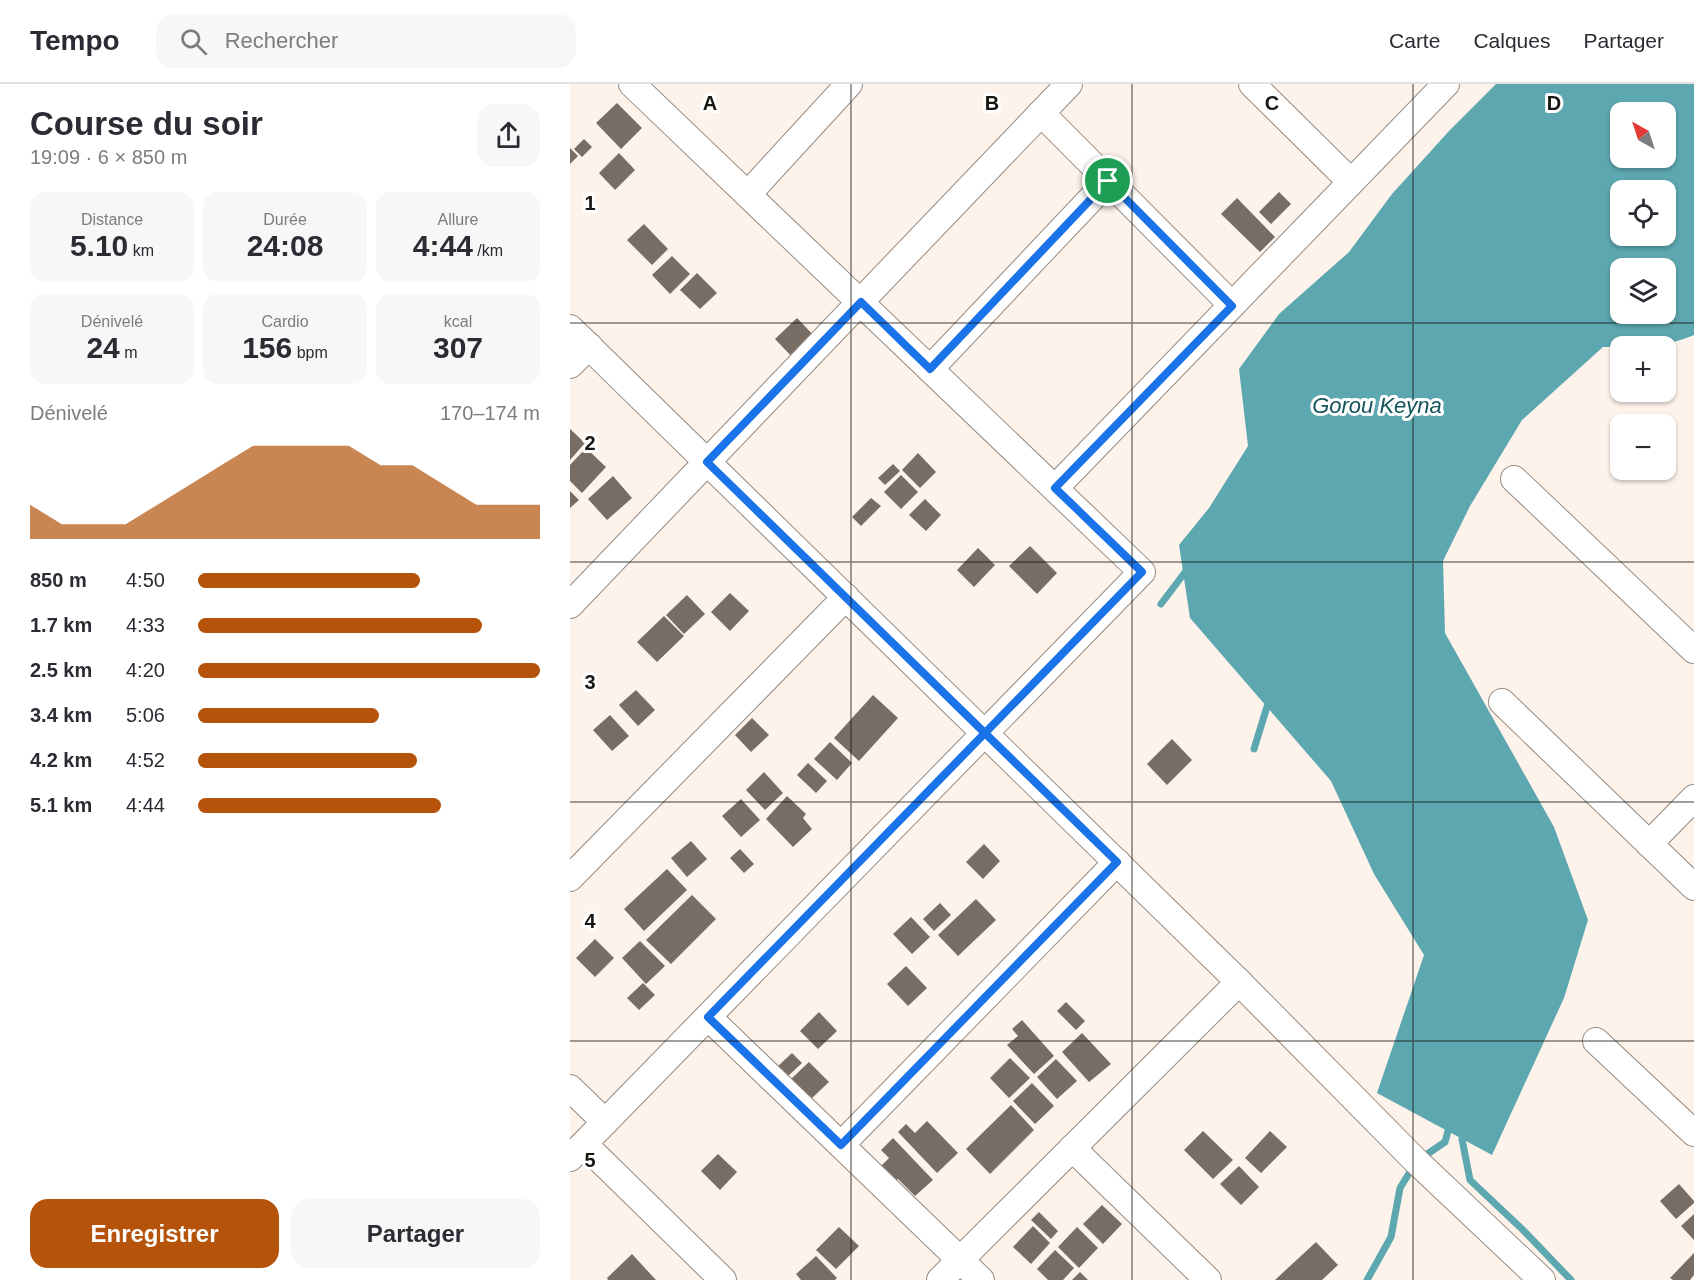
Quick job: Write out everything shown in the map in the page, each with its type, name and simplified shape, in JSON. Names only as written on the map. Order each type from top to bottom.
[{"type":"street","points":[[632,84],[1142,572],[577,1151],[723,1280]]},
{"type":"street","points":[[747,194],[849,84]]},
{"type":"street","points":[[570,605],[1070,84]]},
{"type":"street","points":[[1252,84],[1351,182]]},
{"type":"street","points":[[1055,488],[1446,84]]},
{"type":"street","points":[[1041,113],[1232,306]]},
{"type":"street","points":[[930,369],[1108,181]]},
{"type":"street","points":[[570,328],[1239,982],[1416,1161],[1542,1280]]},
{"type":"street","points":[[570,365],[589,346]]},
{"type":"street","points":[[1514,479],[1694,650]]},
{"type":"street","points":[[570,878],[846,597]]},
{"type":"street","points":[[1502,702],[1694,887]]},
{"type":"street","points":[[1649,844],[1694,798]]},
{"type":"street","points":[[841,1145],[1117,862]]},
{"type":"street","points":[[940,1280],[1239,982]]},
{"type":"street","points":[[708,1017],[981,1280]]},
{"type":"street","points":[[1596,1041],[1694,1133]]},
{"type":"street","points":[[570,1088],[605,1122]]},
{"type":"street","points":[[1072,1148],[1208,1280]]},
{"type":"water","name":"Gorou Keyna","points":[[1496,84],[1694,84],[1694,335],[1676,341],[1676,336],[1610,336],[1610,347],[1603,347],[1522,420],[1470,506],[1443,561],[1445,633],[1554,827],[1588,920],[1564,998],[1492,1155],[1377,1093],[1424,955],[1374,874],[1331,781],[1190,618],[1179,545],[1209,508],[1248,446],[1239,369],[1279,314],[1349,252],[1392,194],[1449,131]]},
{"type":"building","points":[[617,103],[642,128],[621,149],[596,123]]},
{"type":"building","points":[[584,139],[592,147],[582,157],[574,149]]},
{"type":"building","points":[[570,148],[578,156],[570,164]]},
{"type":"building","points":[[619,153],[635,170],[615,190],[599,173]]},
{"type":"building","points":[[1279,192],[1291,204],[1271,224],[1259,212]]},
{"type":"building","points":[[1237,198],[1275,237],[1260,252],[1221,214]]},
{"type":"building","points":[[644,224],[668,249],[652,265],[627,240]]},
{"type":"building","points":[[672,256],[690,274],[670,294],[652,275]]},
{"type":"building","points":[[697,273],[717,293],[700,309],[680,290]]},
{"type":"building","points":[[797,318],[817,339],[795,360],[775,339]]},
{"type":"building","points":[[570,429],[585,443],[570,460]]},
{"type":"building","points":[[586,448],[606,467],[582,493],[570,481],[570,465]]},
{"type":"building","points":[[918,453],[936,472],[920,488],[902,470]]},
{"type":"building","points":[[893,464],[900,471],[885,485],[878,478]]},
{"type":"building","points":[[901,475],[918,492],[901,509],[884,492]]},
{"type":"building","points":[[613,476],[632,498],[607,520],[588,499]]},
{"type":"building","points":[[570,491],[579,500],[570,508]]},
{"type":"building","points":[[871,498],[881,506],[861,526],[852,517]]},
{"type":"building","points":[[925,499],[941,515],[926,531],[909,515]]},
{"type":"building","points":[[1030,546],[1057,573],[1037,594],[1009,566]]},
{"type":"building","points":[[978,548],[995,565],[974,587],[957,570]]},
{"type":"building","points":[[730,593],[749,611],[730,631],[711,612]]},
{"type":"building","points":[[687,595],[705,614],[684,634],[666,615]]},
{"type":"building","points":[[664,616],[684,636],[657,662],[637,642]]},
{"type":"building","points":[[636,690],[655,710],[638,726],[619,705]]},
{"type":"building","points":[[873,695],[898,718],[859,761],[834,738]]},
{"type":"building","points":[[610,715],[629,736],[612,751],[593,730]]},
{"type":"building","points":[[752,718],[769,735],[751,752],[735,735]]},
{"type":"building","points":[[1172,739],[1192,760],[1167,785],[1147,764]]},
{"type":"building","points":[[830,742],[852,763],[837,780],[814,759]]},
{"type":"building","points":[[808,763],[827,781],[816,793],[797,775]]},
{"type":"building","points":[[764,772],[783,793],[765,810],[746,790]]},
{"type":"building","points":[[787,796],[806,814],[803,818],[812,829],[793,847],[766,819]]},
{"type":"building","points":[[741,799],[760,820],[741,837],[722,816]]},
{"type":"building","points":[[691,841],[707,859],[687,877],[671,858]]},
{"type":"building","points":[[984,844],[1000,861],[983,879],[966,862]]},
{"type":"building","points":[[740,849],[754,864],[744,873],[730,858]]},
{"type":"building","points":[[667,869],[687,890],[644,931],[624,909]]},
{"type":"building","points":[[692,895],[716,919],[671,964],[646,940]]},
{"type":"building","points":[[976,899],[996,920],[958,956],[938,935]]},
{"type":"building","points":[[940,903],[951,915],[934,931],[923,919]]},
{"type":"building","points":[[911,917],[930,937],[912,954],[893,934]]},
{"type":"building","points":[[595,939],[614,958],[595,977],[576,958]]},
{"type":"building","points":[[640,941],[665,966],[646,984],[622,958]]},
{"type":"building","points":[[906,966],[927,988],[908,1006],[887,984]]},
{"type":"building","points":[[643,983],[655,995],[639,1010],[627,998]]},
{"type":"building","points":[[1066,1002],[1085,1021],[1076,1030],[1057,1011]]},
{"type":"building","points":[[819,1012],[837,1031],[818,1049],[800,1031]]},
{"type":"building","points":[[1022,1020],[1054,1056],[1034,1074],[1007,1045],[1018,1036],[1012,1029]]},
{"type":"building","points":[[1082,1033],[1111,1064],[1089,1082],[1062,1052]]},
{"type":"building","points":[[792,1053],[802,1063],[787,1077],[777,1067]]},
{"type":"building","points":[[1010,1058],[1030,1078],[1009,1098],[990,1078]]},
{"type":"building","points":[[1056,1059],[1077,1081],[1057,1099],[1037,1077]]},
{"type":"building","points":[[809,1062],[829,1082],[811,1099],[791,1079]]},
{"type":"building","points":[[1032,1083],[1054,1106],[1035,1124],[1013,1101]]},
{"type":"building","points":[[1011,1105],[1034,1130],[990,1174],[966,1149]]},
{"type":"building","points":[[927,1121],[958,1153],[937,1173],[898,1132],[906,1124],[915,1133]]},
{"type":"building","points":[[1203,1131],[1233,1160],[1213,1179],[1184,1150]]},
{"type":"building","points":[[1270,1131],[1287,1147],[1261,1173],[1245,1158]]},
{"type":"building","points":[[893,1138],[933,1180],[915,1196],[898,1179],[894,1182],[880,1167],[889,1158],[881,1150]]},
{"type":"building","points":[[718,1154],[737,1172],[720,1190],[701,1171]]},
{"type":"building","points":[[1239,1166],[1259,1187],[1241,1205],[1220,1184]]},
{"type":"building","points":[[1679,1184],[1694,1203],[1676,1219],[1660,1201]]},
{"type":"building","points":[[1102,1205],[1122,1224],[1103,1244],[1083,1224]]},
{"type":"building","points":[[1039,1212],[1058,1231],[1051,1239],[1031,1220]]},
{"type":"building","points":[[1694,1214],[1694,1240],[1681,1226]]},
{"type":"building","points":[[1033,1226],[1050,1243],[1031,1264],[1013,1247]]},
{"type":"building","points":[[839,1227],[859,1246],[836,1269],[816,1250]]},
{"type":"building","points":[[1077,1227],[1098,1248],[1079,1268],[1058,1247]]},
{"type":"building","points":[[1316,1242],[1338,1265],[1322,1280],[1275,1280]]},
{"type":"building","points":[[1055,1250],[1074,1268],[1063,1280],[1048,1280],[1037,1269]]},
{"type":"building","points":[[1694,1253],[1694,1275],[1690,1280],[1670,1278]]},
{"type":"building","points":[[632,1254],[656,1280],[608,1280],[607,1278]]},
{"type":"building","points":[[816,1256],[837,1278],[835,1280],[801,1280],[796,1274]]},
{"type":"building","points":[[1080,1272],[1088,1280],[1072,1280]]},
{"type":"waterway","points":[[1161,604],[1189,567]]},
{"type":"waterway","points":[[1254,749],[1269,700]]},
{"type":"waterway","points":[[1420,1159],[1445,1142],[1450,1124]]},
{"type":"waterway","points":[[1464,1131],[1462,1139],[1470,1180],[1571,1280]]},
{"type":"waterway","points":[[1367,1280],[1391,1237],[1400,1188],[1413,1167]]},
{"type":"route","points":[[1108,181],[930,369],[861,302],[707,462],[984,733],[1117,862],[841,1145],[708,1017],[984,733],[1142,572],[1055,488],[1232,306],[1108,181]]}]
